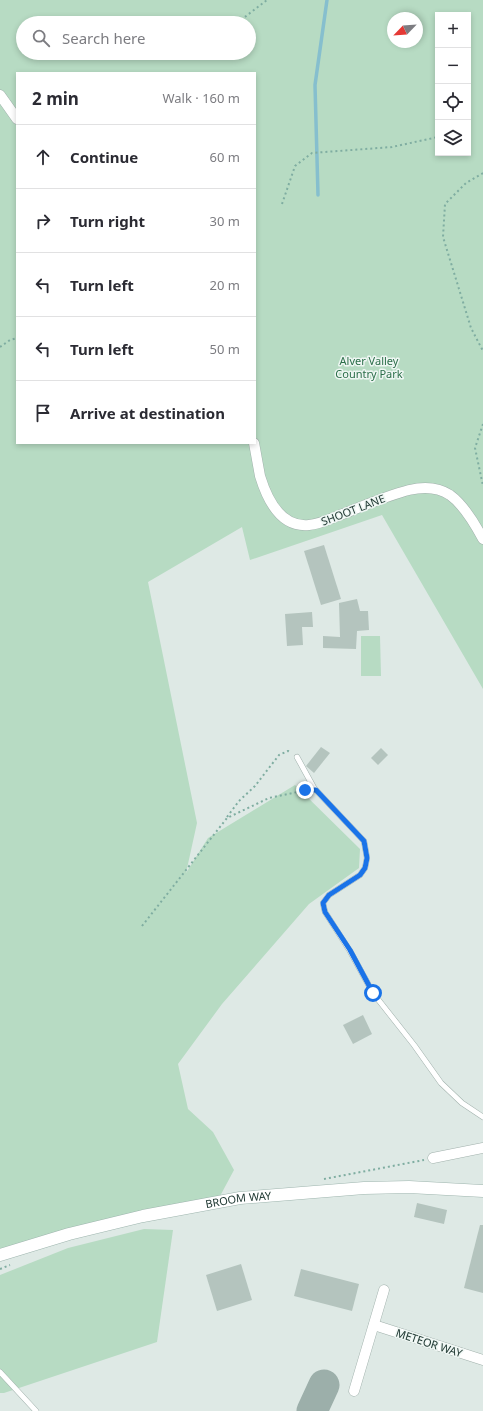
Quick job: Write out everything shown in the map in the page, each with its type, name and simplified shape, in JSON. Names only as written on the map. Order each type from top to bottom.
[{"type":"main road","name":"BROOM WAY","points":[[0,1255],[69,1234],[144,1216],[240,1198],[364,1188],[409,1187],[483,1191]]},
{"type":"street","points":[[0,95],[16,118]]},
{"type":"street","name":"SHOOT LANE","points":[[254,444],[260,475],[266,492],[274,508],[281,517],[290,522],[300,525],[316,524],[398,493],[428,488],[440,490],[453,498],[464,510],[483,539]]},
{"type":"street","points":[[433,1158],[483,1148]]},
{"type":"street","points":[[354,1391],[384,1290]]},
{"type":"street","name":"METEOR WAY","points":[[374,1326],[483,1360]]},
{"type":"lane","points":[[297,757],[308,779],[316,790],[364,841],[367,858],[365,868],[360,875],[329,895],[323,903],[325,912],[350,950],[373,993],[414,1045],[441,1083],[462,1103],[483,1117]]},
{"type":"lane","points":[[0,1372],[36,1411]]},
{"type":"path","points":[[247,16],[267,0]]},
{"type":"path","points":[[282,204],[295,166],[312,154],[392,147],[435,138]]},
{"type":"path","points":[[483,173],[466,183],[445,204],[443,237],[471,328],[483,351]]},
{"type":"path","points":[[0,347],[10,340],[16,338]]},
{"type":"path","points":[[483,424],[475,448],[483,486]]},
{"type":"path","points":[[142,926],[239,800],[256,786],[279,755],[288,751],[297,757]]},
{"type":"path","points":[[226,818],[269,798],[305,790],[316,790]]},
{"type":"path","points":[[313,1192],[314,1182],[328,1178],[433,1158]]},
{"type":"path","points":[[0,1269],[14,1264]]},
{"type":"green space","name":"Alver Valley Country Park","points":[[0,0],[483,0],[483,689],[382,515],[250,560],[242,527],[148,582],[197,823],[186,873],[208,838],[295,785],[360,849],[359,868],[309,904],[222,1004],[178,1064],[188,1109],[213,1132],[234,1170],[219,1198],[0,1253]]},
{"type":"green space","points":[[361,636],[380,636],[381,676],[361,676]]},
{"type":"green space","points":[[144,1229],[173,1230],[157,1342],[4,1393],[0,1393],[0,1275],[68,1248]]},
{"type":"building","points":[[324,545],[341,599],[321,605],[304,551]]},
{"type":"building","points":[[357,599],[360,611],[368,611],[369,630],[357,631],[356,649],[323,648],[323,636],[340,637],[339,603]]},
{"type":"building","points":[[312,612],[313,627],[302,627],[303,645],[287,646],[285,614]]},
{"type":"building","points":[[321,747],[330,753],[314,773],[306,766]]},
{"type":"building","points":[[381,748],[388,755],[378,765],[371,758]]},
{"type":"building","points":[[363,1015],[372,1034],[353,1044],[343,1025]]},
{"type":"building","points":[[417,1203],[447,1210],[444,1224],[414,1217]]},
{"type":"building","points":[[480,1225],[483,1225],[483,1293],[464,1288]]},
{"type":"building","points":[[241,1264],[252,1300],[217,1311],[206,1275]]},
{"type":"building","points":[[301,1269],[359,1284],[352,1311],[294,1296]]},
{"type":"waterway","points":[[318,195],[315,85],[327,0]]},
{"type":"taxiway","points":[[312,1411],[324,1385]]},
{"type":"route","points":[[305,790],[316,790],[364,841],[367,858],[365,868],[360,875],[329,895],[323,903],[325,912],[350,950],[365,981],[373,993]]}]
